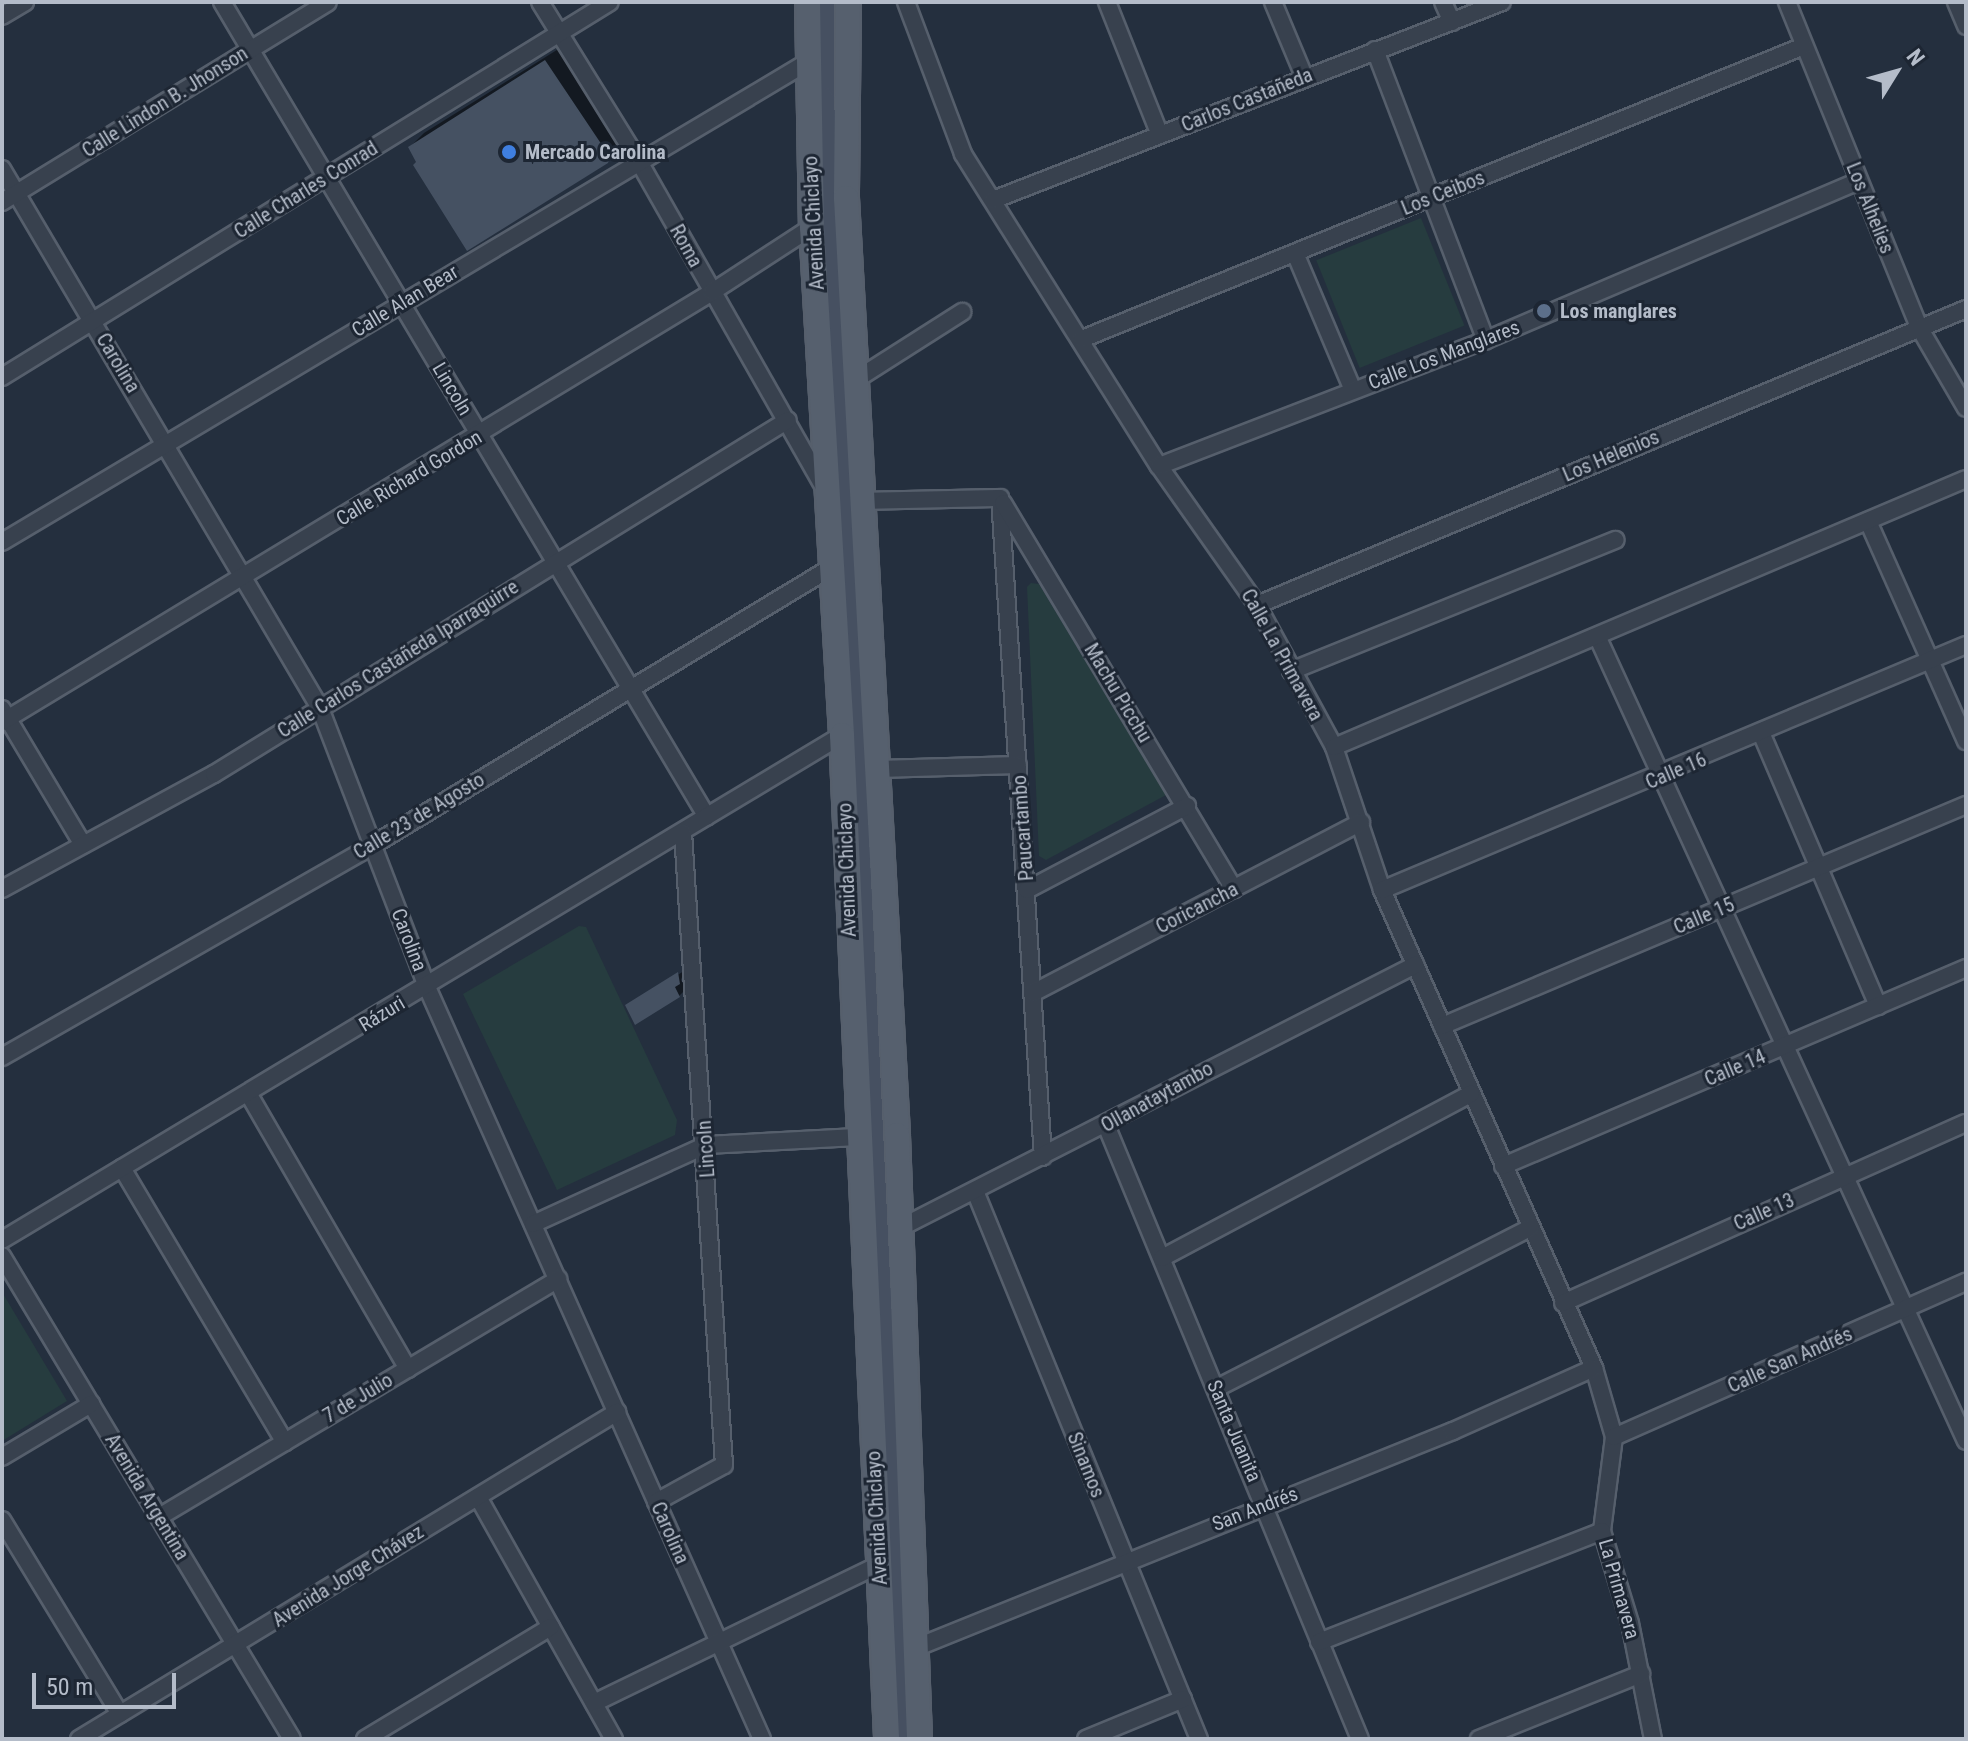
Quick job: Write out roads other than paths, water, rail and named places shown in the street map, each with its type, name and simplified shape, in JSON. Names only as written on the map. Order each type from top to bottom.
[{"type":"main road","name":"Avenida Chiclayo","points":[[808,2],[812,227],[877,769],[919,1739]]},
{"type":"main road","name":"Avenida Chiclayo","points":[[848,2],[846,198],[857,379],[846,499],[832,567],[887,1739]]},
{"type":"street","points":[[2,16],[25,2]]},
{"type":"street","name":"Lincoln","points":[[222,2],[707,817]]},
{"type":"street","name":"Calle Lindon B. Jhonson","points":[[9,198],[328,2]]},
{"type":"street","name":"Roma","points":[[540,2],[638,160],[788,420],[846,499]]},
{"type":"street","name":"Calle Charles Conrad","points":[[2,377],[610,2]]},
{"type":"street","name":"Avenida Chiclayo","points":[[823,2],[826,170],[846,499],[901,1739]]},
{"type":"street","name":"Calle La Primavera","points":[[906,2],[963,154],[1159,466],[1257,605],[1334,747],[1382,890],[1563,1303]]},
{"type":"street","points":[[1107,2],[1160,135]]},
{"type":"street","points":[[1273,2],[1304,76]]},
{"type":"street","points":[[1443,2],[1452,22]]},
{"type":"street","name":"Carlos Castañeda","points":[[993,200],[1304,76],[1502,2]]},
{"type":"street","name":"Los Alhelies","points":[[1787,2],[1920,329],[1966,408]]},
{"type":"street","points":[[1956,2],[1966,26]]},
{"type":"street","name":"Los Ceibos","points":[[1082,339],[1804,46]]},
{"type":"street","points":[[1375,50],[1486,340]]},
{"type":"street","name":"Calle Alan Bear","points":[[2,542],[638,160],[808,62]]},
{"type":"street","name":"Carolina","points":[[2,169],[9,198],[93,323],[320,708],[427,987],[762,1739]]},
{"type":"street","name":"Calle Los Manglares","points":[[1159,466],[1486,340],[1859,181]]},
{"type":"street","name":"Calle Richard Gordon","points":[[4,717],[245,578],[712,292],[812,227]]},
{"type":"street","points":[[1295,253],[1353,390]]},
{"type":"street","name":"Los Helenios","points":[[1257,605],[1966,309]]},
{"type":"street","points":[[857,379],[962,312]]},
{"type":"street","name":"Calle Carlos Castañeda Iparraguirre","points":[[2,889],[214,774],[788,420]]},
{"type":"street","points":[[1334,747],[1598,638],[1966,479]]},
{"type":"street","points":[[846,499],[1000,498]]},
{"type":"street","name":"Paucartambo","points":[[1000,498],[1043,1157]]},
{"type":"street","name":"Machu Picchu","points":[[1000,498],[1234,889]]},
{"type":"street","points":[[1868,521],[1966,741]]},
{"type":"street","points":[[1291,671],[1616,540]]},
{"type":"street","name":"Calle 23 de Agosto","points":[[2,1057],[373,845],[832,567]]},
{"type":"street","points":[[1598,638],[1848,1175],[1966,1441]]},
{"type":"street","name":"Calle 16","points":[[1382,890],[1663,777],[1966,645]]},
{"type":"street","points":[[4,717],[83,845]]},
{"type":"street","name":"Rázuri","points":[[2,1240],[842,735]]},
{"type":"street","points":[[1762,735],[1878,1006]]},
{"type":"street","points":[[877,769],[1018,765]]},
{"type":"street","name":"Calle 15","points":[[1442,1026],[1966,805]]},
{"type":"street","points":[[1027,890],[1187,806]]},
{"type":"street","name":"Coricancha","points":[[1033,993],[1361,822]]},
{"type":"street","name":"Lincoln","points":[[656,1502],[724,1465],[706,1145],[683,832]]},
{"type":"street","name":"Ollanataytambo","points":[[898,1229],[1106,1125],[1256,1043],[1415,965]]},
{"type":"street","name":"Calle 14","points":[[1503,1166],[1966,968]]},
{"type":"street","points":[[248,1093],[408,1369]]},
{"type":"street","points":[[1162,1258],[1471,1094]]},
{"type":"street","name":"Calle 13","points":[[1563,1303],[1966,1123]]},
{"type":"street","name":"Santa Juanita","points":[[1106,1125],[1360,1739]]},
{"type":"street","points":[[533,1224],[706,1145],[857,1137]]},
{"type":"street","points":[[122,1168],[285,1442]]},
{"type":"street","name":"Sinamos","points":[[975,1191],[1199,1739]]},
{"type":"street","points":[[1217,1388],[1530,1228]]},
{"type":"street","name":"Avenida Argentina","points":[[2,1256],[292,1739]]},
{"type":"street","name":"7 de Julio","points":[[159,1517],[558,1279]]},
{"type":"street","name":"Calle San Andrés","points":[[1614,1437],[1966,1282]]},
{"type":"street","name":"La Primavera","points":[[1563,1303],[1594,1368],[1614,1437],[1602,1531],[1641,1674],[1653,1739]]},
{"type":"street","name":"San Andrés","points":[[915,1648],[1125,1560],[1453,1431],[1594,1368]]},
{"type":"street","points":[[2,1457],[91,1404]]},
{"type":"street","name":"Avenida Jorge Chávez","points":[[79,1739],[617,1412]]},
{"type":"street","points":[[478,1497],[614,1739]]},
{"type":"street","points":[[2,1520],[120,1714]]},
{"type":"street","points":[[1319,1642],[1602,1531]]},
{"type":"street","points":[[594,1703],[880,1564]]},
{"type":"street","points":[[365,1739],[551,1627]]},
{"type":"street","points":[[1479,1739],[1641,1674]]},
{"type":"street","points":[[1086,1739],[1183,1699]]},
{"type":"place","name":"Mercado Carolina","points":[[509,152]]},
{"type":"place","name":"Los manglares","points":[[1544,311]]}]
